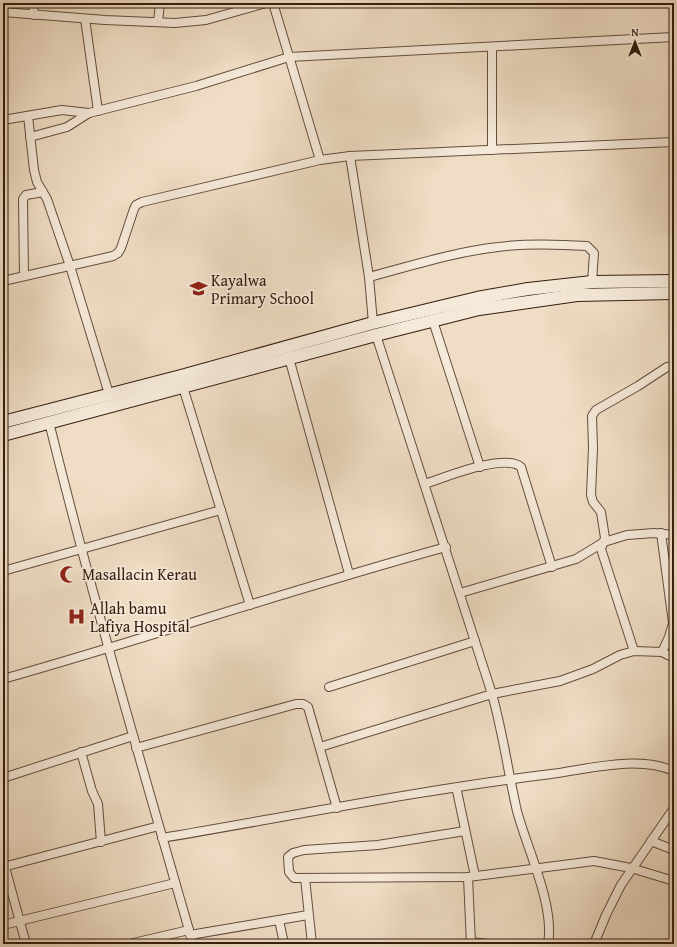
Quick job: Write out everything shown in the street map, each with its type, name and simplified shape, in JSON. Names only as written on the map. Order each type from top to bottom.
[{"type":"main road","points":[[3,422],[180,376],[373,322],[501,293],[592,282],[674,281]]},
{"type":"main road","points":[[3,435],[289,358],[479,309],[530,300],[597,294],[674,293]]},
{"type":"street","points":[[33,3],[34,15]]},
{"type":"street","points":[[158,22],[160,3]]},
{"type":"street","points":[[3,12],[86,19],[175,23],[206,20],[266,3]]},
{"type":"street","points":[[273,3],[320,160]]},
{"type":"street","points":[[86,19],[98,111]]},
{"type":"street","points":[[3,120],[62,110],[89,113],[196,86],[289,57],[674,37]]},
{"type":"street","points":[[492,47],[492,150]]},
{"type":"street","points":[[30,137],[67,127],[89,113]]},
{"type":"street","points":[[28,116],[34,170],[37,182],[44,192],[70,266],[109,394]]},
{"type":"street","points":[[3,281],[113,256],[118,253],[136,205],[142,202],[320,160],[350,156],[674,142]]},
{"type":"street","points":[[350,156],[369,277],[373,322]]},
{"type":"street","points":[[24,276],[23,199],[26,195],[44,192]]},
{"type":"street","points":[[369,277],[466,252],[498,246],[529,244],[587,246],[594,253],[592,282]]},
{"type":"street","points":[[433,321],[480,467]]},
{"type":"street","points":[[376,335],[446,547],[502,728],[517,810],[536,868],[545,903],[549,928],[548,944]]},
{"type":"street","points":[[289,358],[349,574]]},
{"type":"street","points":[[634,651],[601,549],[604,542],[601,512],[593,502],[591,495],[593,448],[592,416],[596,410],[638,386],[667,367],[674,366]]},
{"type":"street","points":[[184,387],[250,605]]},
{"type":"street","points":[[3,407],[3,412]]},
{"type":"street","points":[[49,422],[80,550],[107,650],[193,944]]},
{"type":"street","points":[[425,484],[480,467],[510,462],[516,463],[521,467],[552,567]]},
{"type":"street","points":[[3,571],[221,510]]},
{"type":"street","points":[[460,593],[576,559],[604,542],[627,535],[673,532]]},
{"type":"street","points":[[661,533],[673,623],[669,637],[662,652]]},
{"type":"street","points":[[3,679],[107,650],[349,574],[446,547]]},
{"type":"street","points":[[329,687],[475,641]]},
{"type":"street","points":[[320,747],[492,694],[560,681],[593,669],[620,655],[634,651],[662,652],[674,658]]},
{"type":"street","points":[[136,748],[296,704],[303,704],[308,707],[337,808]]},
{"type":"street","points":[[3,778],[133,736]]},
{"type":"street","points":[[81,752],[92,791],[98,804],[101,842]]},
{"type":"street","points":[[162,838],[511,779],[622,765],[646,765],[666,768],[674,771]]},
{"type":"street","points":[[455,788],[457,791],[465,831],[471,876],[471,943],[488,944]]},
{"type":"street","points":[[594,944],[609,909],[631,868],[674,808]]},
{"type":"street","points":[[26,944],[4,867],[159,826]]},
{"type":"street","points":[[465,831],[378,845],[304,850],[290,854],[288,857],[291,876],[294,878],[471,876],[594,861],[631,868],[674,881]]},
{"type":"street","points":[[651,841],[674,850]]},
{"type":"street","points":[[305,878],[312,944]]},
{"type":"street","points":[[3,925],[175,883]]},
{"type":"street","points":[[129,944],[189,932],[308,915]]},
{"type":"street","points":[[280,920],[284,944]]},
{"type":"place","name":"Kayalwa Primary School","points":[[198,289]]},
{"type":"place","name":"Masallacin Kerau","points":[[69,574]]},
{"type":"place","name":"Allah bamu Lafiya Hospital","points":[[77,617]]}]
